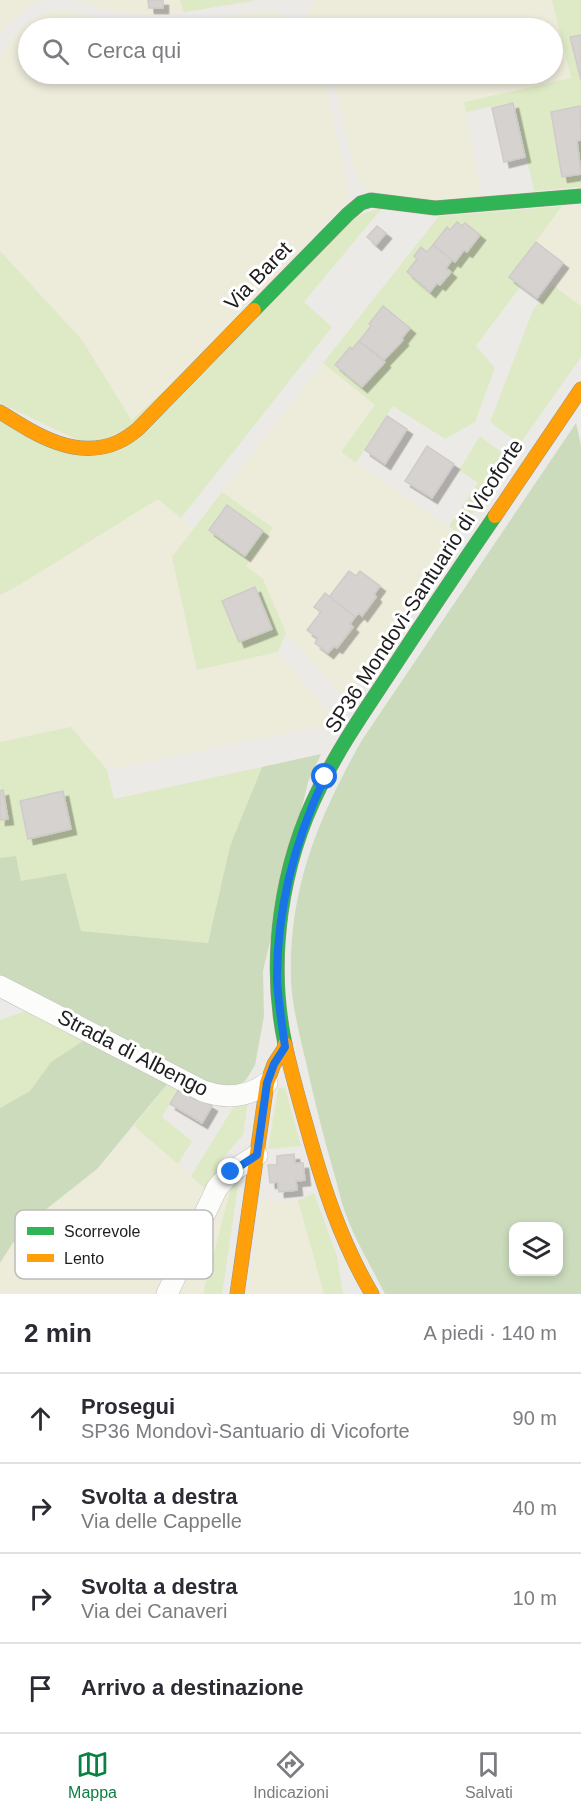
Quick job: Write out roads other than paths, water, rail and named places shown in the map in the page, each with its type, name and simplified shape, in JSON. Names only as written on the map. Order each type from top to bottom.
[{"type":"main road","name":"Via Baret","points":[[0,412],[35,434],[56,442],[89,450],[109,448],[125,440],[138,429],[361,203],[375,200],[435,208],[581,196]]},
{"type":"main road","name":"SP36 Mondovì-Santuario di Vicoforte","points":[[372,1294],[352,1258],[326,1194],[285,1047],[277,979],[280,925],[290,872],[310,808],[347,739],[403,651],[581,389]]},
{"type":"main road","points":[[237,1294],[267,1083],[274,1064],[285,1047]]},
{"type":"street","name":"Strada di Albengo","points":[[0,986],[203,1091],[225,1096],[241,1096],[267,1083]]},
{"type":"street","points":[[207,1210],[217,1188],[231,1172],[257,1155]]},
{"type":"street","points":[[167,1294],[174,1279]]}]
